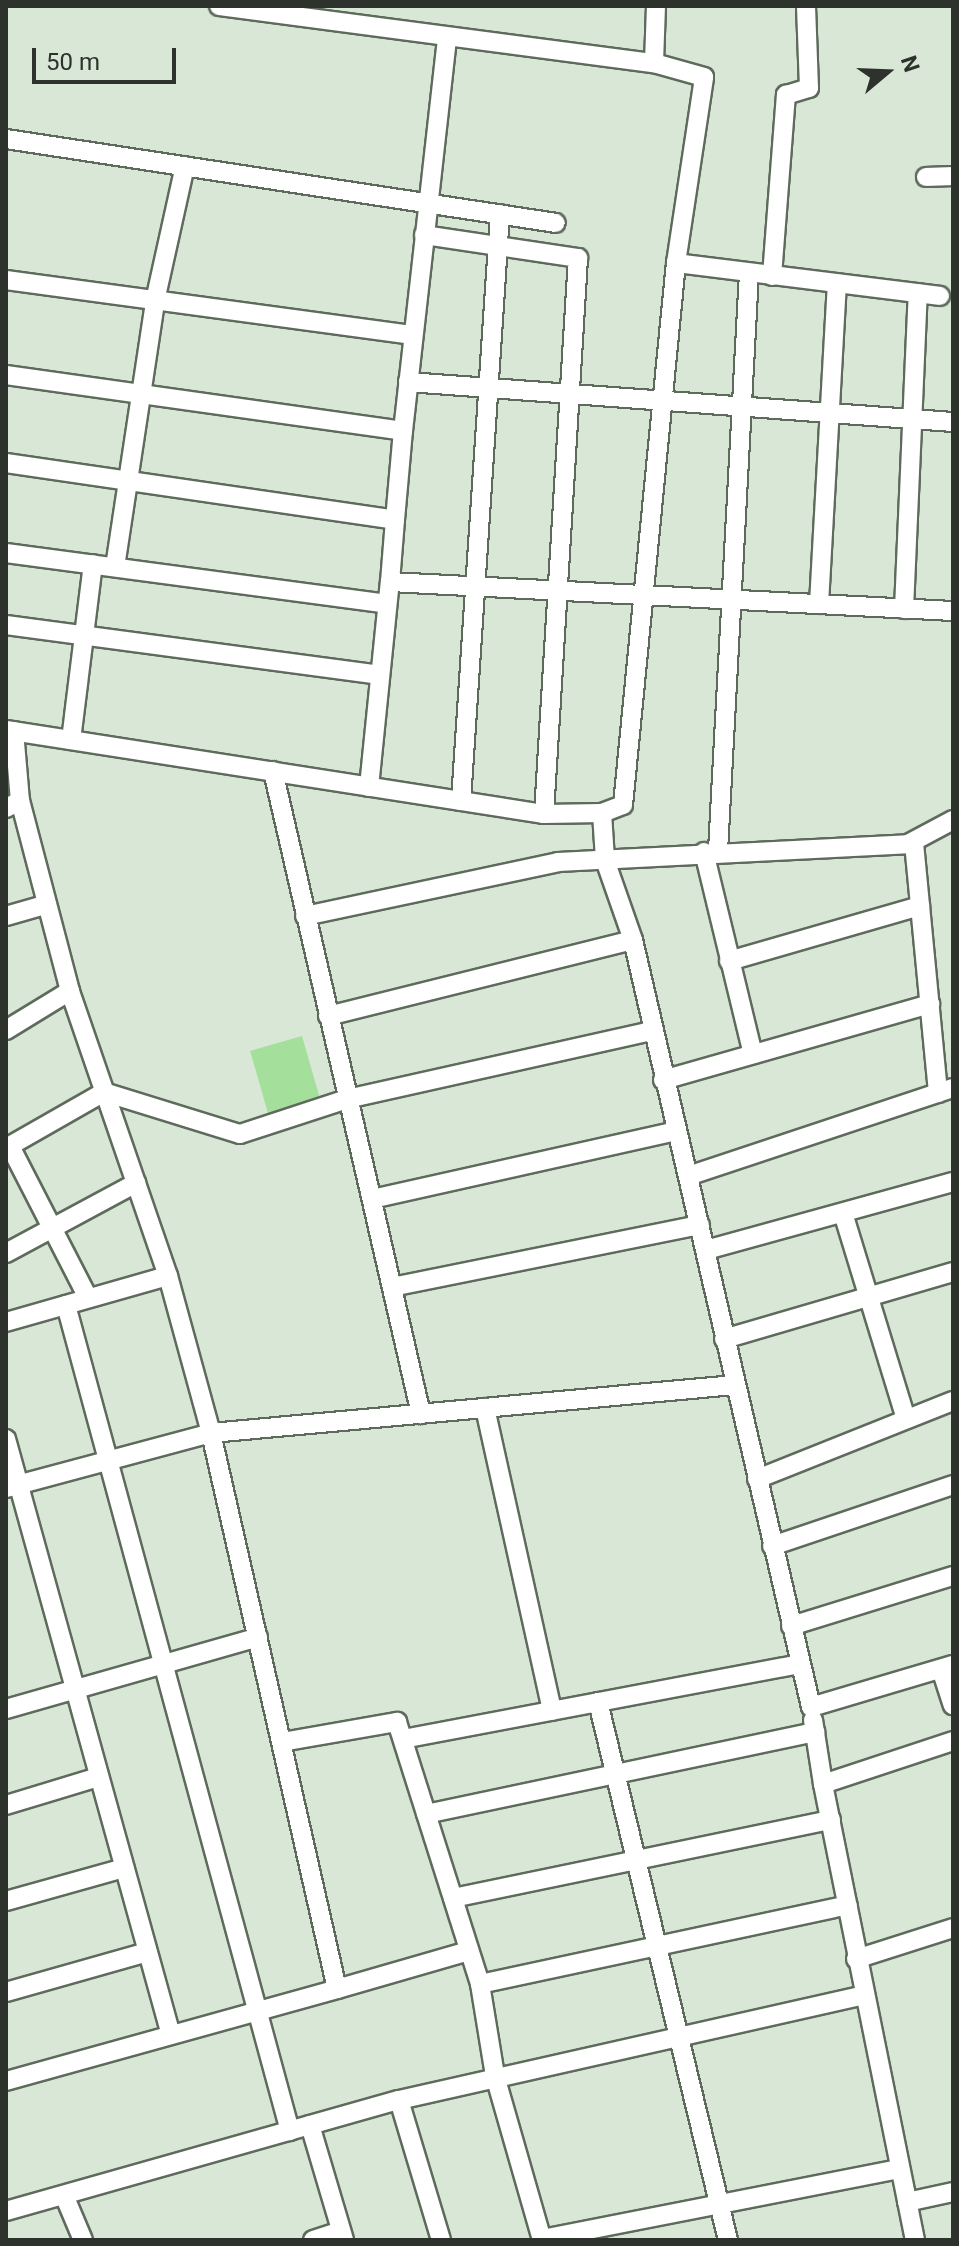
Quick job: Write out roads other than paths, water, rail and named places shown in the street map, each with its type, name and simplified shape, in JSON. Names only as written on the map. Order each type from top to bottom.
[{"type":"street","points":[[219,6],[654,63],[704,77],[676,263],[647,595],[623,805],[602,813],[544,814],[10,730],[13,805],[70,991],[168,1276],[211,1433],[337,1989]]},
{"type":"street","points":[[654,63],[656,6]]},
{"type":"street","points":[[772,276],[786,95],[809,88],[806,6]]},
{"type":"street","points":[[369,787],[411,335],[447,37]]},
{"type":"street","points":[[6,139],[556,223]]},
{"type":"street","points":[[115,567],[155,301],[185,166]]},
{"type":"street","points":[[926,177],[953,176]]},
{"type":"street","points":[[461,801],[500,214]]},
{"type":"street","points":[[424,235],[578,258],[544,814]]},
{"type":"street","points":[[676,263],[940,296]]},
{"type":"street","points":[[749,273],[711,852],[729,961],[753,1054]]},
{"type":"street","points":[[6,280],[411,335]]},
{"type":"street","points":[[819,604],[827,411],[837,284]]},
{"type":"street","points":[[904,609],[918,293]]},
{"type":"street","points":[[6,375],[403,431]]},
{"type":"street","points":[[408,382],[741,404],[953,422]]},
{"type":"street","points":[[6,463],[395,520]]},
{"type":"street","points":[[6,553],[386,604]]},
{"type":"street","points":[[71,740],[93,564]]},
{"type":"street","points":[[390,582],[953,611]]},
{"type":"street","points":[[6,625],[379,675]]},
{"type":"street","points":[[273,771],[421,1414]]},
{"type":"street","points":[[602,813],[605,860],[633,940],[651,1031],[706,1250],[734,1385],[811,1707],[848,1905],[861,1996],[915,2240]]},
{"type":"street","points":[[305,916],[526,868],[711,852],[914,843],[953,820]]},
{"type":"street","points":[[688,1176],[946,1090],[930,1004],[914,843]]},
{"type":"street","points":[[6,916],[44,905]]},
{"type":"street","points":[[729,961],[920,906]]},
{"type":"street","points":[[328,1016],[633,940]]},
{"type":"street","points":[[6,1030],[70,991]]},
{"type":"street","points":[[663,1080],[930,1004]]},
{"type":"street","points":[[88,1298],[8,1147],[104,1092],[240,1134],[347,1099],[651,1031]]},
{"type":"street","points":[[372,1199],[676,1131]]},
{"type":"street","points":[[706,1250],[953,1182]]},
{"type":"street","points":[[6,1253],[136,1183]]},
{"type":"street","points":[[843,1213],[906,1419]]},
{"type":"street","points":[[392,1287],[700,1225]]},
{"type":"street","points":[[724,1339],[953,1272]]},
{"type":"street","points":[[6,1322],[168,1276]]},
{"type":"street","points":[[66,1305],[160,1665],[290,2131]]},
{"type":"street","points":[[12,1487],[211,1433],[734,1385]]},
{"type":"street","points":[[757,1479],[953,1401]]},
{"type":"street","points":[[485,1408],[552,1711]]},
{"type":"street","points":[[6,1439],[12,1487],[74,1690],[171,2035]]},
{"type":"street","points":[[772,1546],[953,1485]]},
{"type":"street","points":[[791,1626],[953,1576]]},
{"type":"street","points":[[6,1709],[258,1637]]},
{"type":"street","points":[[403,1739],[800,1664]]},
{"type":"street","points":[[811,1707],[947,1667],[953,1705]]},
{"type":"street","points":[[598,1702],[639,1859],[677,2034],[728,2240]]},
{"type":"street","points":[[282,1742],[397,1722],[480,1984],[495,2076],[542,2239],[898,2169]]},
{"type":"street","points":[[426,1814],[618,1778],[815,1732]]},
{"type":"street","points":[[823,1784],[953,1741]]},
{"type":"street","points":[[6,1805],[98,1777]]},
{"type":"street","points":[[453,1898],[831,1820]]},
{"type":"street","points":[[6,1901],[124,1868]]},
{"type":"street","points":[[480,1984],[848,1905]]},
{"type":"street","points":[[856,1959],[953,1928]]},
{"type":"street","points":[[6,2081],[469,1951]]},
{"type":"street","points":[[6,1992],[147,1952]]},
{"type":"street","points":[[6,2211],[399,2100],[677,2034],[861,1996]]},
{"type":"street","points":[[399,2100],[441,2240]]},
{"type":"street","points":[[310,2125],[342,2236],[313,2240]]},
{"type":"street","points":[[907,2202],[953,2192]]},
{"type":"street","points":[[64,2195],[83,2240]]}]
